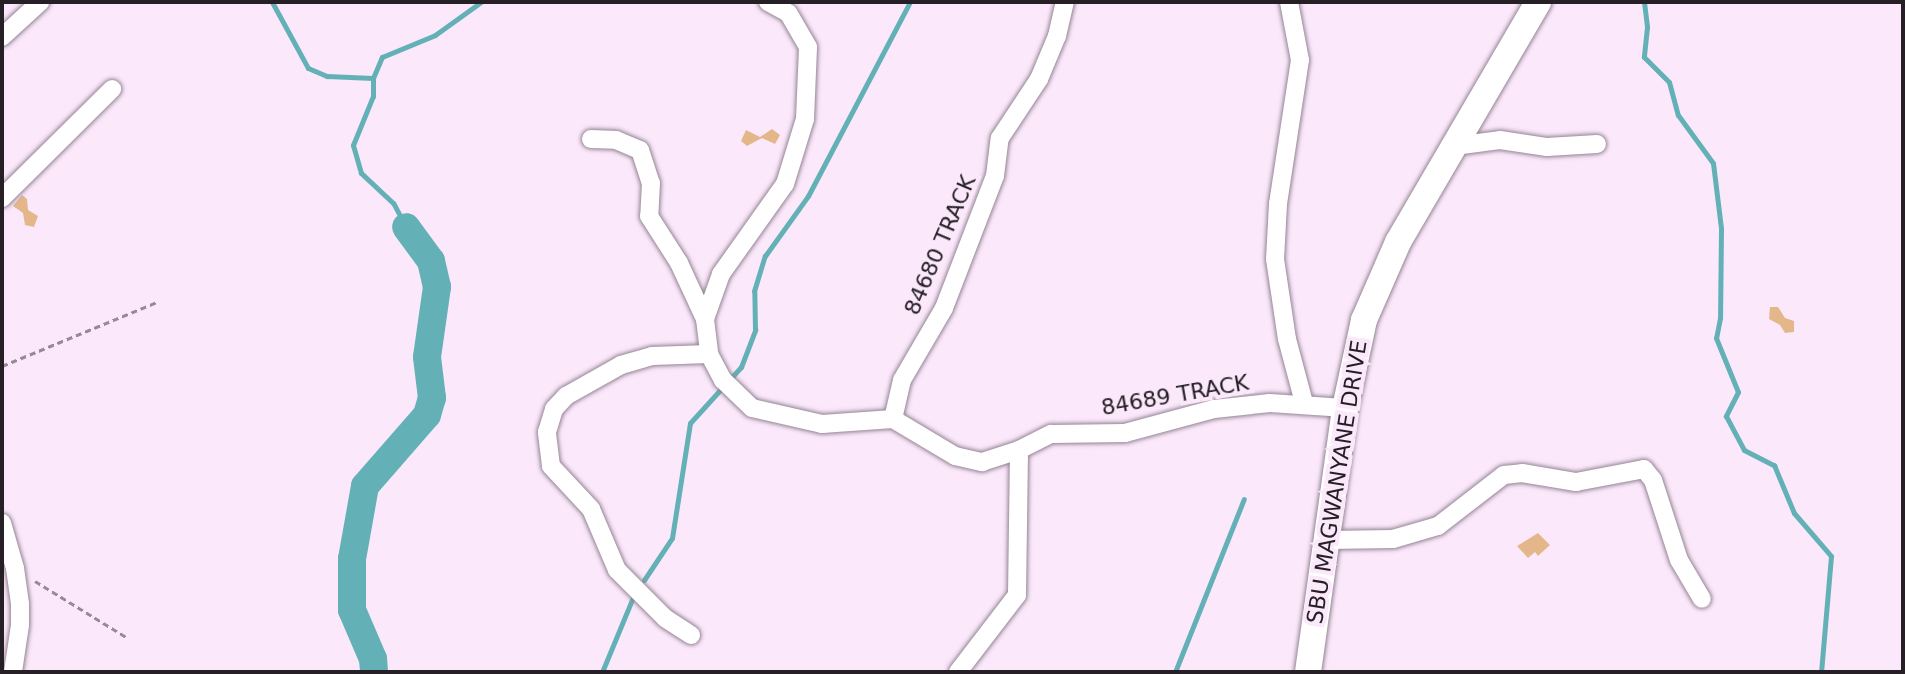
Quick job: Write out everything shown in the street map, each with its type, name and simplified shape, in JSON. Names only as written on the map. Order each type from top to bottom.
[{"type":"main road","name":"SBU MAGWANYANE DRIVE","points":[[1308,672],[1345,408],[1359,334],[1383,273],[1538,2]]},
{"type":"street","points":[[2,37],[40,2]]},
{"type":"street","points":[[705,319],[721,274],[785,184],[805,119],[808,47],[788,13],[768,2]]},
{"type":"street","name":"84680 TRACK","points":[[893,419],[902,380],[944,308],[995,176],[1000,138],[1039,79],[1057,36],[1065,2]]},
{"type":"street","points":[[1289,2],[1300,60],[1278,204],[1275,259],[1287,339],[1304,403]]},
{"type":"street","points":[[2,198],[112,89]]},
{"type":"street","points":[[591,139],[616,140],[640,150],[651,183],[649,216],[679,263],[705,319],[709,354],[736,395],[761,411],[822,424],[893,419]]},
{"type":"street","points":[[1454,146],[1500,140],[1547,147],[1597,144]]},
{"type":"street","points":[[691,635],[665,618],[617,570],[591,509],[551,466],[547,432],[554,409],[566,396],[621,365],[652,356],[709,354]]},
{"type":"street","name":"84689 TRACK","points":[[893,419],[967,461],[982,462],[1019,450],[1051,434],[1125,433],[1214,409],[1270,403],[1345,408]]},
{"type":"street","points":[[958,672],[1017,595],[1019,450]]},
{"type":"street","points":[[1327,540],[1393,539],[1438,526],[1504,475],[1522,473],[1576,482],[1644,469],[1653,480],[1679,560],[1702,599]]},
{"type":"street","points":[[2,523],[15,568],[20,625],[13,672]]},
{"type":"path","points":[[2,366],[157,302]]},
{"type":"path","points":[[15,568],[126,637]]},
{"type":"building","points":[[772,129],[780,135],[775,144],[762,138],[747,146],[741,141],[746,130],[760,137]]},
{"type":"building","points":[[22,195],[27,199],[28,210],[38,216],[34,227],[25,225],[23,213],[13,206]]},
{"type":"building","points":[[1770,307],[1778,307],[1785,318],[1794,321],[1794,332],[1785,333],[1780,325],[1769,319]]},
{"type":"building","points":[[1538,533],[1550,545],[1538,556],[1535,552],[1528,558],[1517,546]]},
{"type":"waterway","points":[[272,2],[308,68],[327,76],[373,78]]},
{"type":"waterway","points":[[406,227],[393,203],[361,173],[353,145],[373,96],[373,78],[382,57],[435,35],[481,2]]},
{"type":"waterway","points":[[644,580],[672,538],[690,423],[741,367],[755,330],[754,291],[765,256],[808,196],[910,2]]},
{"type":"waterway","points":[[1644,2],[1647,27],[1644,57],[1669,82],[1678,115],[1713,163],[1721,228],[1720,318],[1716,338],[1738,392],[1726,416],[1744,450],[1774,465],[1794,513],[1831,556],[1821,672]]},
{"type":"waterway","points":[[374,672],[373,659],[352,610],[352,559],[365,486],[427,415],[432,398],[427,357],[437,287],[431,261],[406,227]]},
{"type":"waterway","points":[[1175,672],[1244,499]]},
{"type":"waterway","points":[[602,672],[633,597]]}]
